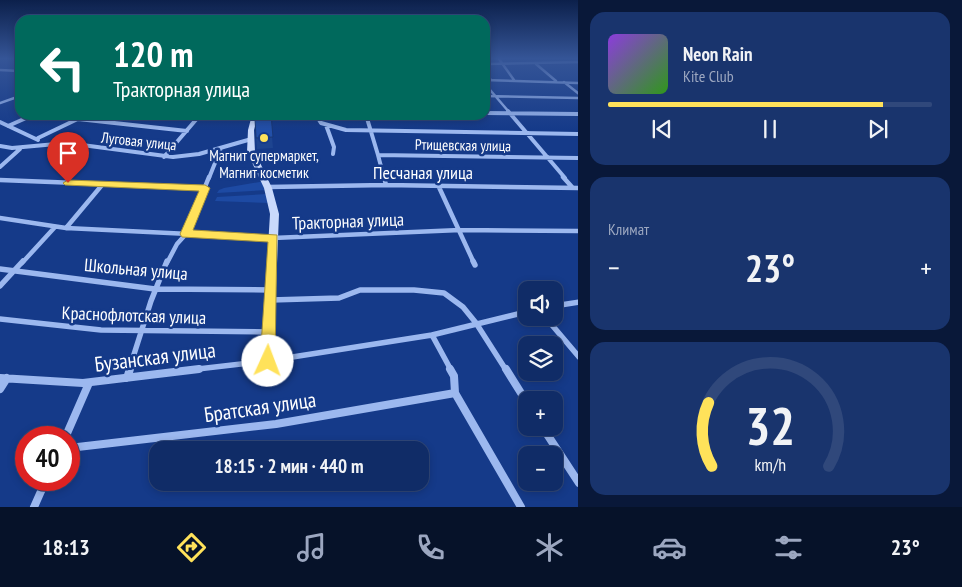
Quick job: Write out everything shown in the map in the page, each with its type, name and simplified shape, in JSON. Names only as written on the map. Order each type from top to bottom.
[{"type":"street","points":[[565,83],[578,96]]},
{"type":"street","points":[[490,90],[524,133],[572,188]]},
{"type":"street","points":[[490,96],[578,96]]},
{"type":"street","points":[[0,103],[15,98]]},
{"type":"street","points":[[490,113],[578,114]]},
{"type":"street","points":[[8,126],[22,120]]},
{"type":"street","points":[[0,122],[38,138],[76,120]]},
{"type":"street","points":[[87,120],[187,131]]},
{"type":"street","points":[[164,157],[196,120]]},
{"type":"street","points":[[254,120],[248,140],[254,163],[268,187],[276,218],[273,238],[268,361]]},
{"type":"street","points":[[318,120],[339,129],[578,134]]},
{"type":"street","points":[[367,120],[386,185]]},
{"type":"street","points":[[326,124],[334,146],[333,154]]},
{"type":"street","points":[[37,145],[38,138]]},
{"type":"street","name":"Луговая улица","points":[[0,146],[12,148],[67,143],[164,157],[190,156],[248,140]]},
{"type":"street","points":[[0,167],[16,152],[25,147]]},
{"type":"street","points":[[127,378],[155,289],[178,241],[186,234],[221,148]]},
{"type":"street","name":"Ртищевская улица","points":[[378,155],[578,158]]},
{"type":"street","points":[[0,183],[205,188]]},
{"type":"street","points":[[66,228],[102,185]]},
{"type":"street","points":[[438,185],[475,265]]},
{"type":"street","name":"Песчаная улица","points":[[268,187],[438,185],[578,188]]},
{"type":"street","name":"Тракторная улица","points":[[0,218],[66,228],[273,238],[460,230],[578,231]]},
{"type":"street","points":[[0,286],[55,227]]},
{"type":"street","name":"Школьная улица","points":[[0,269],[155,289],[339,298],[360,290],[439,292],[458,304],[476,323],[520,391]]},
{"type":"street","points":[[563,304],[578,302]]},
{"type":"street","points":[[518,314],[432,335],[454,376],[455,393],[521,507]]},
{"type":"street","name":"Краснофлотская улица","points":[[0,319],[58,328],[142,332],[269,332]]},
{"type":"street","points":[[553,326],[578,357]]},
{"type":"street","name":"Бузанская улица","points":[[4,378],[89,383],[268,361],[432,335]]},
{"type":"street","points":[[0,388],[4,378]]},
{"type":"street","points":[[70,426],[89,383]]},
{"type":"street","name":"Братская улица","points":[[80,447],[276,424],[455,393]]},
{"type":"street","points":[[548,436],[578,482]]},
{"type":"street","points":[[34,507],[41,491]]},
{"type":"shaded area","points":[[265,181],[267,190],[217,193],[224,188]]},
{"type":"shaded area","points":[[267,194],[271,203],[215,201],[217,197]]},
{"type":"building","points":[[255,120],[271,120],[273,137],[256,138]]},
{"type":"place","name":"Магнит супермаркет, Магнит косметик","points":[[264,138]]},
{"type":"route","points":[[68,183],[205,188],[186,234],[273,238],[268,361]]}]
